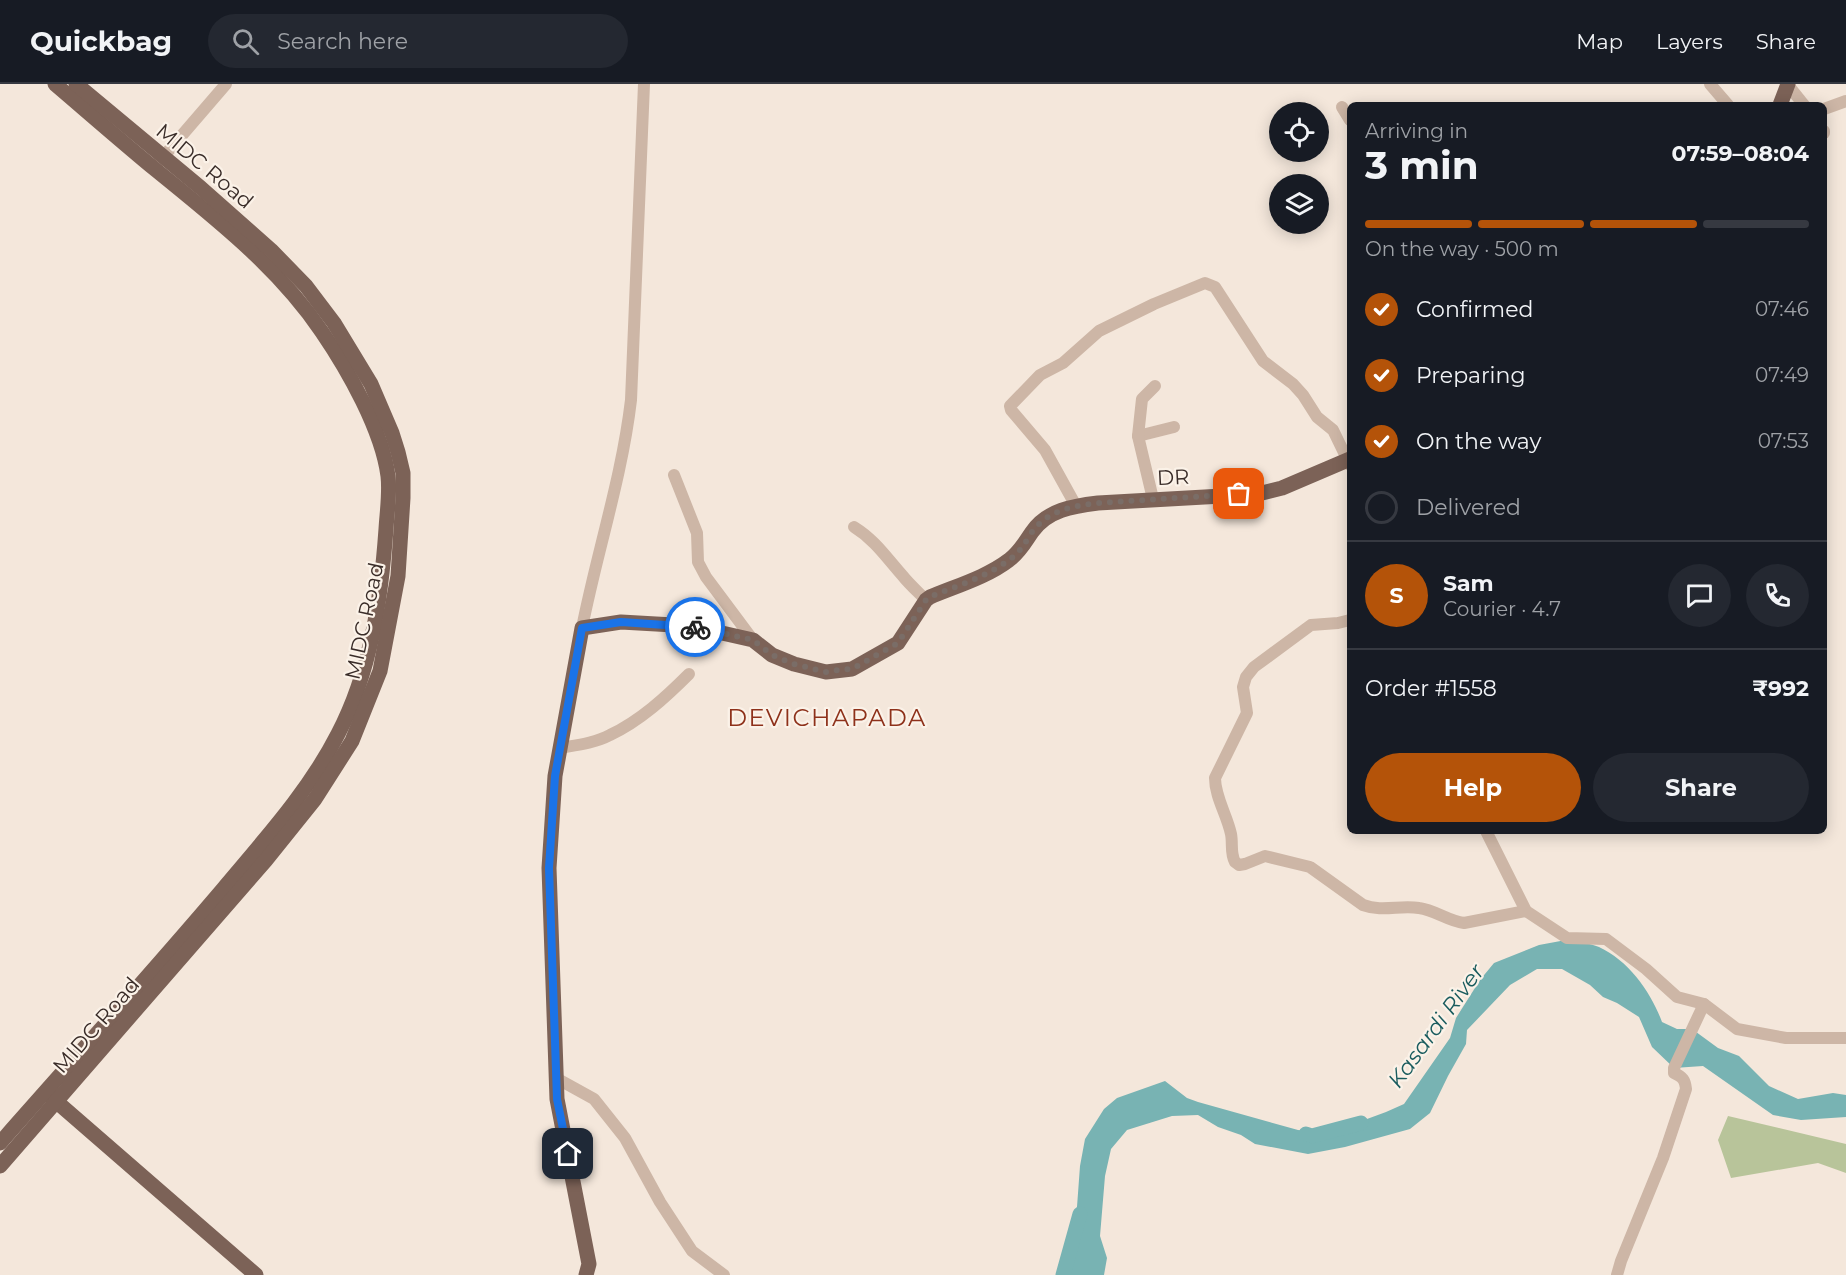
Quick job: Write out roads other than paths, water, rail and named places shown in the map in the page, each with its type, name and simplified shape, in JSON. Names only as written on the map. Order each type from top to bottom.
[{"type":"main road","name":"MIDC Road","points":[[0,1143],[51,1097],[266,861],[315,799],[352,741],[380,670],[398,576],[403,498],[403,473],[392,433],[371,384],[334,323],[306,286],[286,264],[201,188],[158,162],[55,84]]},
{"type":"main road","name":"MIDC Road","points":[[76,84],[158,162]]},
{"type":"main road","points":[[1781,102],[1788,84]]},
{"type":"main road","name":"DR","points":[[926,600],[983,576],[1007,562],[1020,551],[1034,529],[1052,513],[1076,506],[1258,494],[1282,488],[1347,462]]},
{"type":"main road","points":[[586,1275],[589,1264],[557,1099],[549,868],[555,776],[582,628],[621,622],[691,626],[753,640],[772,655],[794,664],[826,672],[852,669],[898,643],[926,600]]},
{"type":"main road","name":"MIDC Road","points":[[0,1166],[51,1097]]},
{"type":"main road","points":[[51,1097],[255,1275]]},
{"type":"street","points":[[158,162],[226,84]]},
{"type":"street","points":[[582,628],[593,574],[627,439],[631,400],[644,84]]},
{"type":"street","points":[[1710,84],[1725,102]]},
{"type":"street","points":[[1788,84],[1802,102]]},
{"type":"street","points":[[1827,108],[1846,101]]},
{"type":"street","points":[[1342,107],[1347,115]]},
{"type":"street","points":[[1076,506],[1051,459],[1010,406],[1040,375],[1059,366],[1099,331],[1154,304],[1205,283],[1215,287],[1263,361],[1293,384],[1304,395],[1314,414],[1333,430],[1347,457]]},
{"type":"street","points":[[1153,500],[1138,436],[1142,399],[1155,386]]},
{"type":"street","points":[[1138,436],[1174,427]]},
{"type":"street","points":[[674,475],[697,533],[698,562],[753,640]]},
{"type":"street","points":[[854,527],[868,535],[886,553],[902,575],[926,600]]},
{"type":"street","points":[[1347,621],[1316,623],[1304,628],[1254,667],[1245,677],[1243,687],[1247,712],[1215,778],[1230,832],[1231,852],[1235,862],[1239,865],[1245,864],[1260,856],[1265,856],[1310,867],[1363,905],[1373,908],[1427,909],[1455,922],[1464,923],[1526,911]]},
{"type":"street","points":[[560,748],[594,741],[623,728],[672,691],[689,674]]},
{"type":"street","points":[[1488,834],[1526,911],[1567,938],[1606,939],[1646,969],[1677,997],[1704,1004],[1737,1029],[1786,1038],[1846,1038]]},
{"type":"street","points":[[1617,1275],[1663,1158],[1686,1089],[1686,1081],[1682,1076],[1673,1072],[1674,1068],[1704,1004]]},
{"type":"street","points":[[556,1078],[594,1099],[625,1138],[660,1202],[692,1251],[724,1275]]},
{"type":"water","points":[[1566,940],[1595,946],[1620,960],[1638,978],[1662,1022],[1677,1029],[1692,1029],[1718,1048],[1739,1056],[1769,1086],[1798,1099],[1833,1093],[1846,1095],[1846,1117],[1801,1120],[1773,1115],[1703,1066],[1674,1068],[1652,1047],[1639,1017],[1603,997],[1590,985],[1562,969],[1537,969],[1510,985],[1467,1030],[1466,1044],[1430,1113],[1410,1129],[1345,1147],[1308,1154],[1255,1144],[1198,1115],[1172,1116],[1127,1130],[1111,1149],[1105,1176],[1100,1236],[1107,1258],[1104,1275],[1068,1275],[1075,1234],[1080,1166],[1085,1139],[1104,1109],[1117,1098],[1165,1081],[1187,1098],[1198,1102],[1298,1130],[1329,1133],[1404,1104],[1450,1038],[1456,1018],[1480,980],[1494,963],[1539,945]]},
{"type":"waterway","name":"Kasardi River","points":[[1306,1134],[1312,1136],[1361,1123]]},
{"type":"waterway","name":"Kasardi River","points":[[1063,1275],[1080,1214]]},
{"type":"district","name":"DEVICHAPADA","points":[[827,717]]}]
